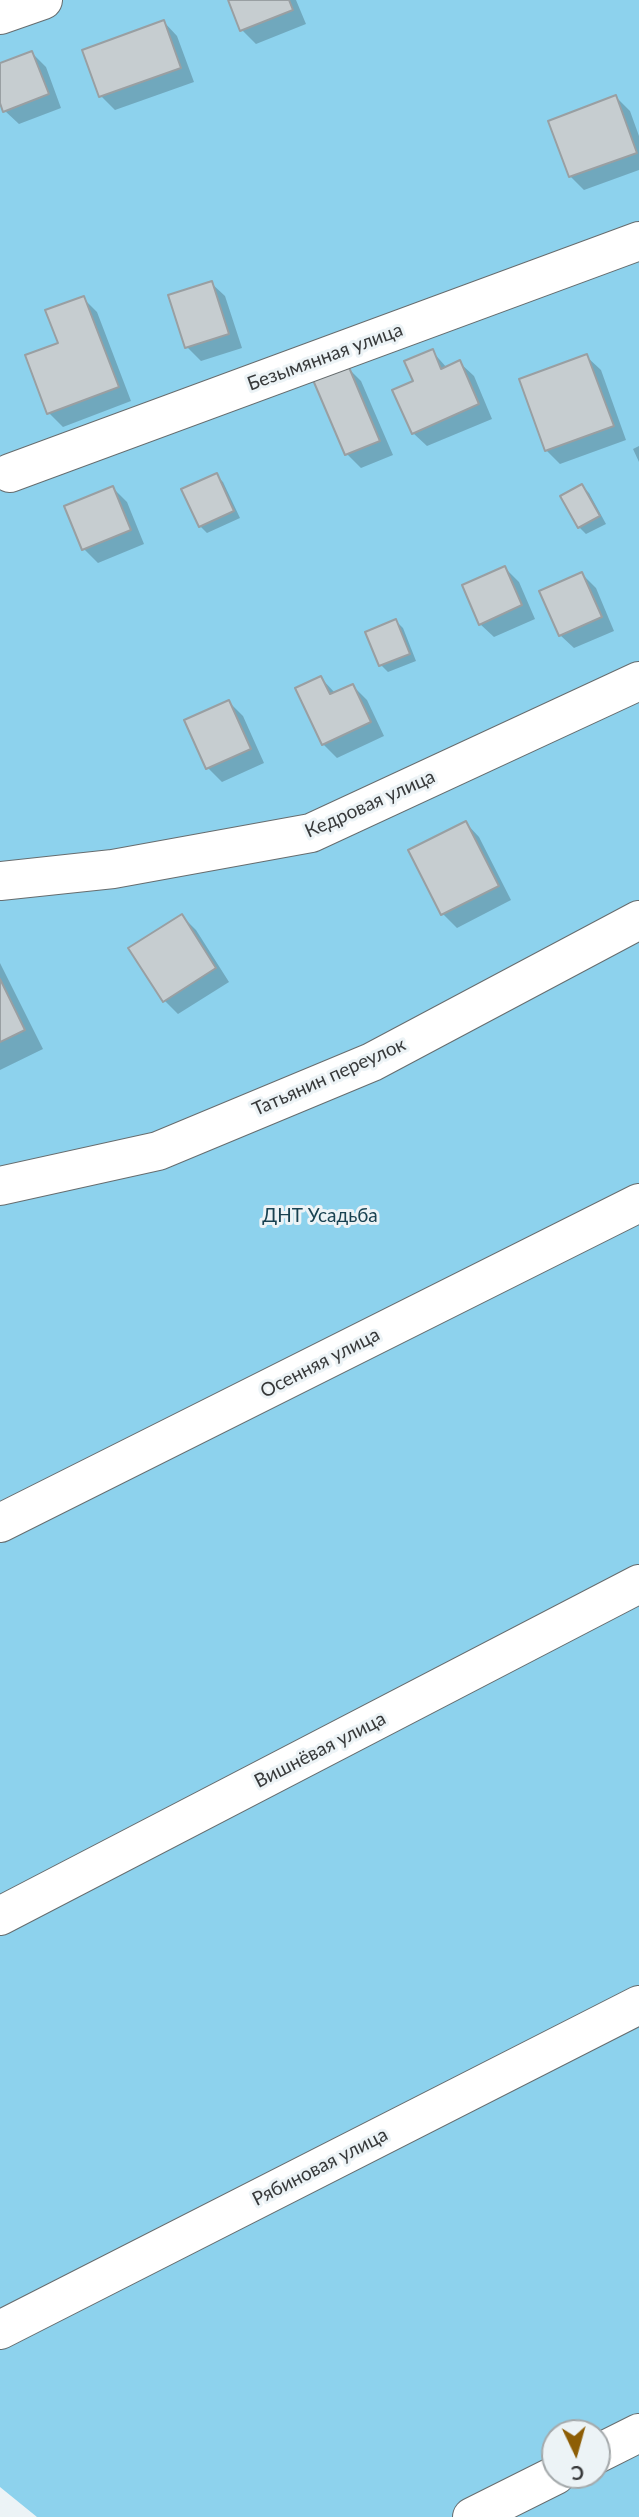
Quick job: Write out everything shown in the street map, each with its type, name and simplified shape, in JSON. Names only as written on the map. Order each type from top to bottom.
[{"type":"street","points":[[0,15],[43,0]]},
{"type":"street","name":"Безымянная улица","points":[[10,472],[639,241]]},
{"type":"street","name":"Кедровая улица","points":[[0,881],[113,869],[311,833],[639,681]]},
{"type":"street","name":"Татьянин переулок","points":[[0,1186],[158,1151],[372,1062],[639,919]]},
{"type":"street","name":"Осенняя улица","points":[[0,1523],[639,1203]]},
{"type":"street","name":"Вишнёвая улица","points":[[0,1916],[639,1584]]},
{"type":"street","name":"Рябиновая улица","points":[[0,2330],[639,2005]]},
{"type":"street","points":[[611,2447],[639,2433]]},
{"type":"street","points":[[472,2517],[541,2482]]},
{"type":"green space","name":"ДНТ Усадьба","points":[[0,0],[639,0],[639,2517],[37,2517],[0,2487]]},
{"type":"building","points":[[228,0],[289,0],[293,10],[240,31]]},
{"type":"building","points":[[164,20],[181,68],[99,97],[82,50]]},
{"type":"building","points":[[32,51],[49,94],[3,112],[0,103],[0,63]]},
{"type":"building","points":[[616,95],[637,153],[569,177],[548,121]]},
{"type":"building","points":[[212,281],[229,334],[185,348],[168,295]]},
{"type":"building","points":[[84,296],[119,387],[47,414],[25,355],[58,343],[45,310]]},
{"type":"building","points":[[433,349],[441,369],[460,360],[479,404],[412,434],[392,390],[413,381],[404,361]]},
{"type":"building","points":[[587,354],[614,426],[545,451],[519,379]]},
{"type":"building","points":[[348,365],[380,441],[345,455],[313,380]]},
{"type":"building","points":[[217,473],[234,511],[199,527],[181,489]]},
{"type":"building","points":[[582,484],[600,516],[578,528],[560,496]]},
{"type":"building","points":[[113,486],[131,530],[82,550],[64,506]]},
{"type":"building","points":[[505,566],[522,605],[479,625],[462,585]]},
{"type":"building","points":[[582,572],[602,617],[559,636],[539,591]]},
{"type":"building","points":[[396,619],[410,654],[379,666],[365,632]]},
{"type":"building","points":[[321,676],[330,694],[353,684],[371,722],[322,745],[295,688]]},
{"type":"building","points":[[229,700],[251,749],[206,769],[184,720]]},
{"type":"building","points":[[466,821],[499,886],[441,915],[408,850]]},
{"type":"building","points":[[182,914],[216,968],[163,1002],[128,948]]},
{"type":"building","points":[[0,979],[25,1030],[0,1042]]}]
